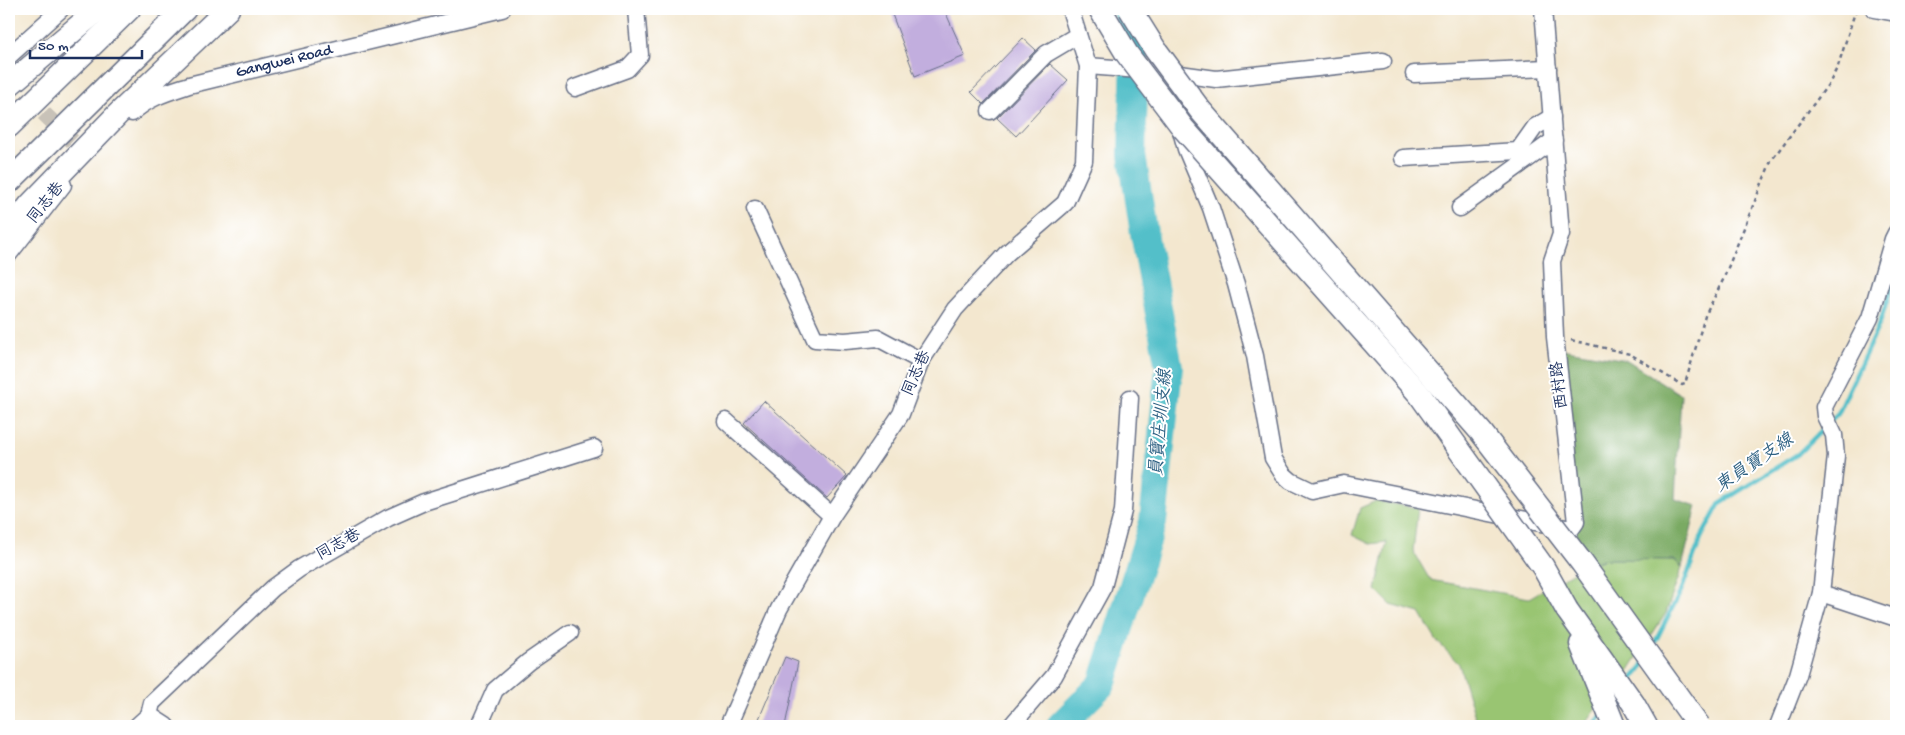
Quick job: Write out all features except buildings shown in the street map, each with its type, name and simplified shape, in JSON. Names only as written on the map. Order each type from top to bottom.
[{"type":"highway","points":[[9,85],[99,9]]},
{"type":"highway","points":[[9,126],[129,9]]},
{"type":"highway","points":[[9,182],[185,9]]},
{"type":"highway","points":[[9,232],[30,205],[117,115],[228,9]]},
{"type":"highway","points":[[1100,9],[1127,54],[1183,128],[1420,394],[1543,567],[1567,610],[1633,703],[1646,726]]},
{"type":"highway","points":[[1130,9],[1155,49],[1200,110],[1481,432],[1582,563],[1699,726]]},
{"type":"highway","points":[[1567,610],[1614,726]]},
{"type":"street","points":[[9,56],[61,9]]},
{"type":"street","name":"Gangwei Road","points":[[88,157],[141,105],[160,94],[189,85],[502,9]]},
{"type":"street","points":[[576,88],[627,69],[640,55],[636,9]]},
{"type":"street","name":"同志巷","points":[[728,726],[779,610],[832,516],[901,414],[921,362],[955,309],[1006,254],[1065,202],[1084,161],[1088,66],[1070,9]]},
{"type":"street","name":"西村路","points":[[1165,72],[1186,149],[1211,208],[1236,284],[1255,356],[1273,458],[1283,474],[1291,481],[1312,491],[1344,484],[1571,529],[1576,522],[1555,336],[1552,261],[1561,234],[1543,9]]},
{"type":"street","points":[[1874,9],[1896,13]]},
{"type":"street","points":[[990,111],[1046,54],[1078,34]]},
{"type":"street","points":[[1088,66],[1165,72],[1216,79],[1383,61]]},
{"type":"street","points":[[1414,74],[1548,68]]},
{"type":"street","points":[[1403,158],[1518,151],[1535,127],[1552,117]]},
{"type":"street","points":[[1460,208],[1554,140]]},
{"type":"street","name":"同志巷","points":[[9,254],[72,173],[88,157]]},
{"type":"street","points":[[755,210],[815,339],[845,341],[878,338],[921,362]]},
{"type":"street","points":[[1778,726],[1798,675],[1821,593],[1836,456],[1834,435],[1828,423],[1824,407],[1870,318],[1896,233]]},
{"type":"street","points":[[1011,726],[1054,676],[1103,587],[1123,511],[1130,398]]},
{"type":"street","points":[[726,421],[832,516]]},
{"type":"street","name":"同志巷","points":[[143,721],[152,703],[273,588],[299,569],[388,518],[424,502],[594,448]]},
{"type":"street","points":[[1821,593],[1896,618]]},
{"type":"street","points":[[478,726],[495,690],[528,662],[570,633]]},
{"type":"street","points":[[143,721],[166,726]]},
{"type":"path","points":[[1555,336],[1630,354],[1682,385],[1685,384],[1705,316],[1723,280],[1771,161],[1830,82],[1838,66],[1856,9]]},
{"type":"green space","points":[[1561,349],[1627,360],[1681,395],[1675,499],[1697,506],[1682,567],[1674,560],[1606,559],[1584,566],[1573,521]]},
{"type":"green space","points":[[1376,501],[1418,508],[1413,551],[1430,580],[1529,598],[1584,566],[1606,559],[1674,560],[1682,567],[1666,613],[1623,679],[1601,701],[1584,726],[1480,726],[1475,717],[1459,664],[1436,640],[1420,613],[1391,605],[1376,590],[1387,542],[1370,544],[1352,535],[1360,508]]},
{"type":"waterway","name":"員寶庄圳支線","points":[[1060,726],[1102,684],[1153,522],[1169,367],[1144,233],[1132,155],[1135,54],[1127,9]]},
{"type":"waterway","name":"東員寶支線","points":[[1832,420],[1838,414],[1881,320],[1896,272]]},
{"type":"waterway","name":"東員寶支線","points":[[1652,648],[1682,589],[1701,538],[1720,503],[1798,454],[1826,426]]},
{"type":"waterway","name":"東員寶支線","points":[[1627,685],[1645,661]]},
{"type":"waterway","name":"東員寶支線","points":[[1592,726],[1602,716]]},
{"type":"tunnel","points":[[9,80],[89,157]]}]
